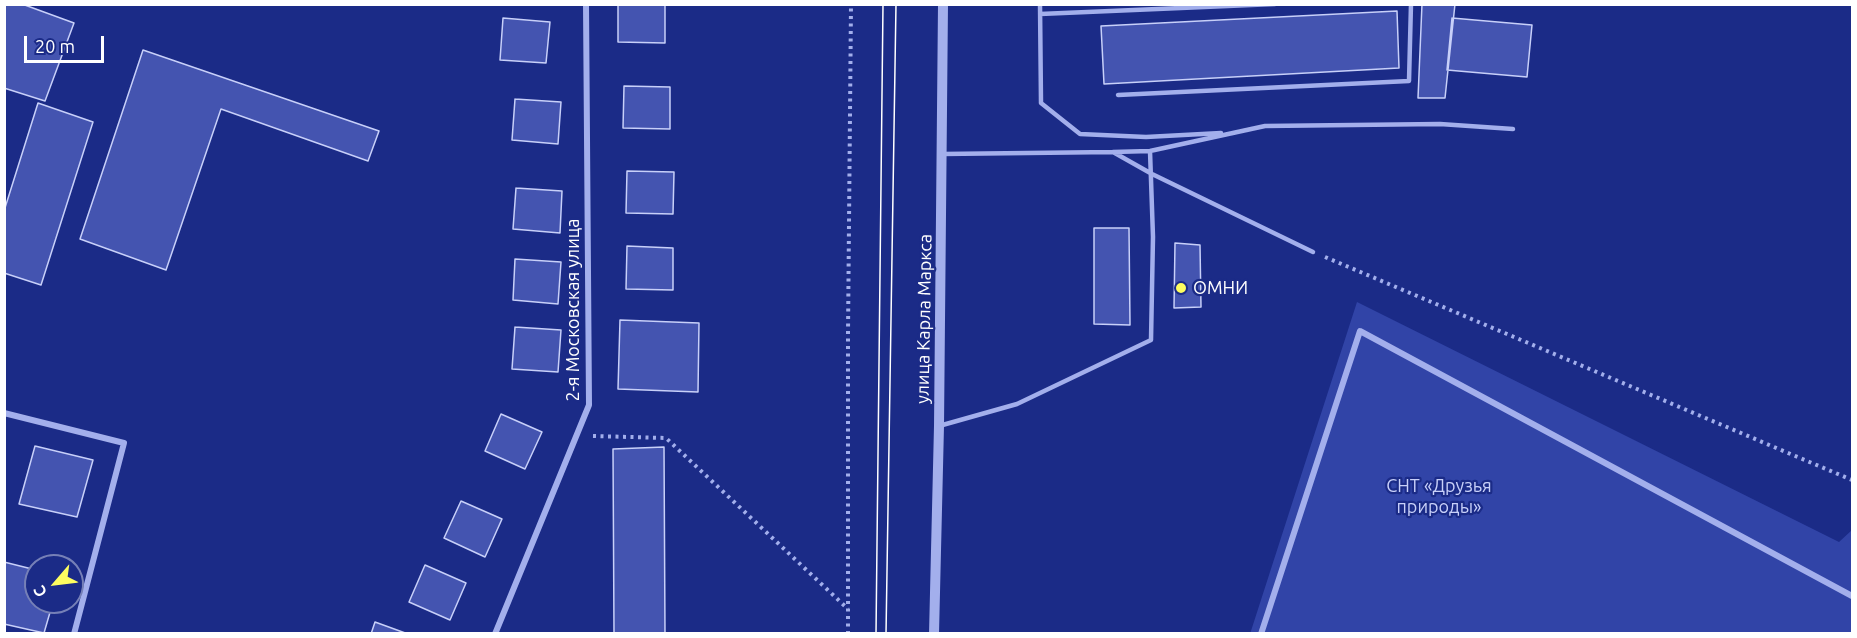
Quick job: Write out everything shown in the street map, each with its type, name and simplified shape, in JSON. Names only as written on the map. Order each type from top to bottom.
[{"type":"street","name":"2-я Московская улица","points":[[495,633],[590,405],[586,4]]},
{"type":"street","name":"улица Карла Маркса","points":[[934,633],[939,426],[943,4]]},
{"type":"street","points":[[1261,633],[1359,331],[1852,596]]},
{"type":"street","points":[[4,413],[124,443],[74,633]]},
{"type":"lane","points":[[1040,4],[1041,103],[1080,134],[1146,137],[1235,132]]},
{"type":"lane","points":[[1040,14],[1275,4]]},
{"type":"lane","points":[[1118,95],[1409,81],[1411,4]]},
{"type":"lane","points":[[942,154],[1150,151],[1265,126],[1440,124],[1513,129]]},
{"type":"lane","points":[[939,426],[1017,404],[1151,340],[1152,174],[1150,151]]},
{"type":"lane","points":[[1113,152],[1152,174],[1313,252]]},
{"type":"path","points":[[848,633],[851,4]]},
{"type":"path","points":[[1313,252],[1852,480]]},
{"type":"path","points":[[589,436],[666,438],[848,610]]},
{"type":"green space","name":"СНТ «Друзья природы»","points":[[1357,302],[1839,542],[1852,530],[1852,633],[1250,634]]},
{"type":"building","points":[[4,4],[22,4],[74,23],[45,101],[4,88]]},
{"type":"building","points":[[618,4],[665,4],[665,43],[618,42]]},
{"type":"building","points":[[1422,4],[1455,4],[1445,98],[1418,98]]},
{"type":"building","points":[[1397,11],[1399,68],[1104,84],[1101,26]]},
{"type":"building","points":[[503,18],[550,22],[546,63],[500,60]]},
{"type":"building","points":[[1452,18],[1532,25],[1527,77],[1447,70]]},
{"type":"building","points":[[143,50],[379,131],[368,161],[221,109],[166,270],[80,239]]},
{"type":"building","points":[[624,86],[670,87],[670,129],[623,128]]},
{"type":"building","points":[[515,99],[561,102],[558,144],[512,140]]},
{"type":"building","points":[[38,103],[93,122],[41,285],[4,273],[4,211]]},
{"type":"building","points":[[627,171],[674,172],[673,214],[626,213]]},
{"type":"building","points":[[516,188],[562,191],[560,233],[513,229]]},
{"type":"building","points":[[1094,228],[1129,228],[1130,325],[1094,324]]},
{"type":"building","points":[[1175,243],[1200,245],[1201,307],[1174,308]]},
{"type":"building","points":[[627,246],[673,248],[673,290],[626,289]]},
{"type":"building","points":[[515,259],[561,262],[558,304],[513,300]]},
{"type":"building","points":[[620,320],[699,323],[698,392],[618,389]]},
{"type":"building","points":[[515,327],[561,330],[558,372],[512,369]]},
{"type":"building","points":[[501,414],[542,432],[525,469],[485,451]]},
{"type":"building","points":[[35,446],[93,460],[77,517],[19,504]]},
{"type":"building","points":[[664,447],[665,634],[614,634],[613,449]]},
{"type":"building","points":[[461,501],[502,519],[485,557],[444,538]]},
{"type":"building","points":[[4,562],[24,567],[24,614],[50,614],[44,633],[4,624]]},
{"type":"building","points":[[425,565],[466,583],[450,620],[409,602]]},
{"type":"building","points":[[375,622],[408,634],[371,634]]},
{"type":"tram line","points":[[876,634],[883,4]]},
{"type":"tram line","points":[[886,634],[896,4]]},
{"type":"place","name":"ОМНИ","points":[[1181,288]]}]
